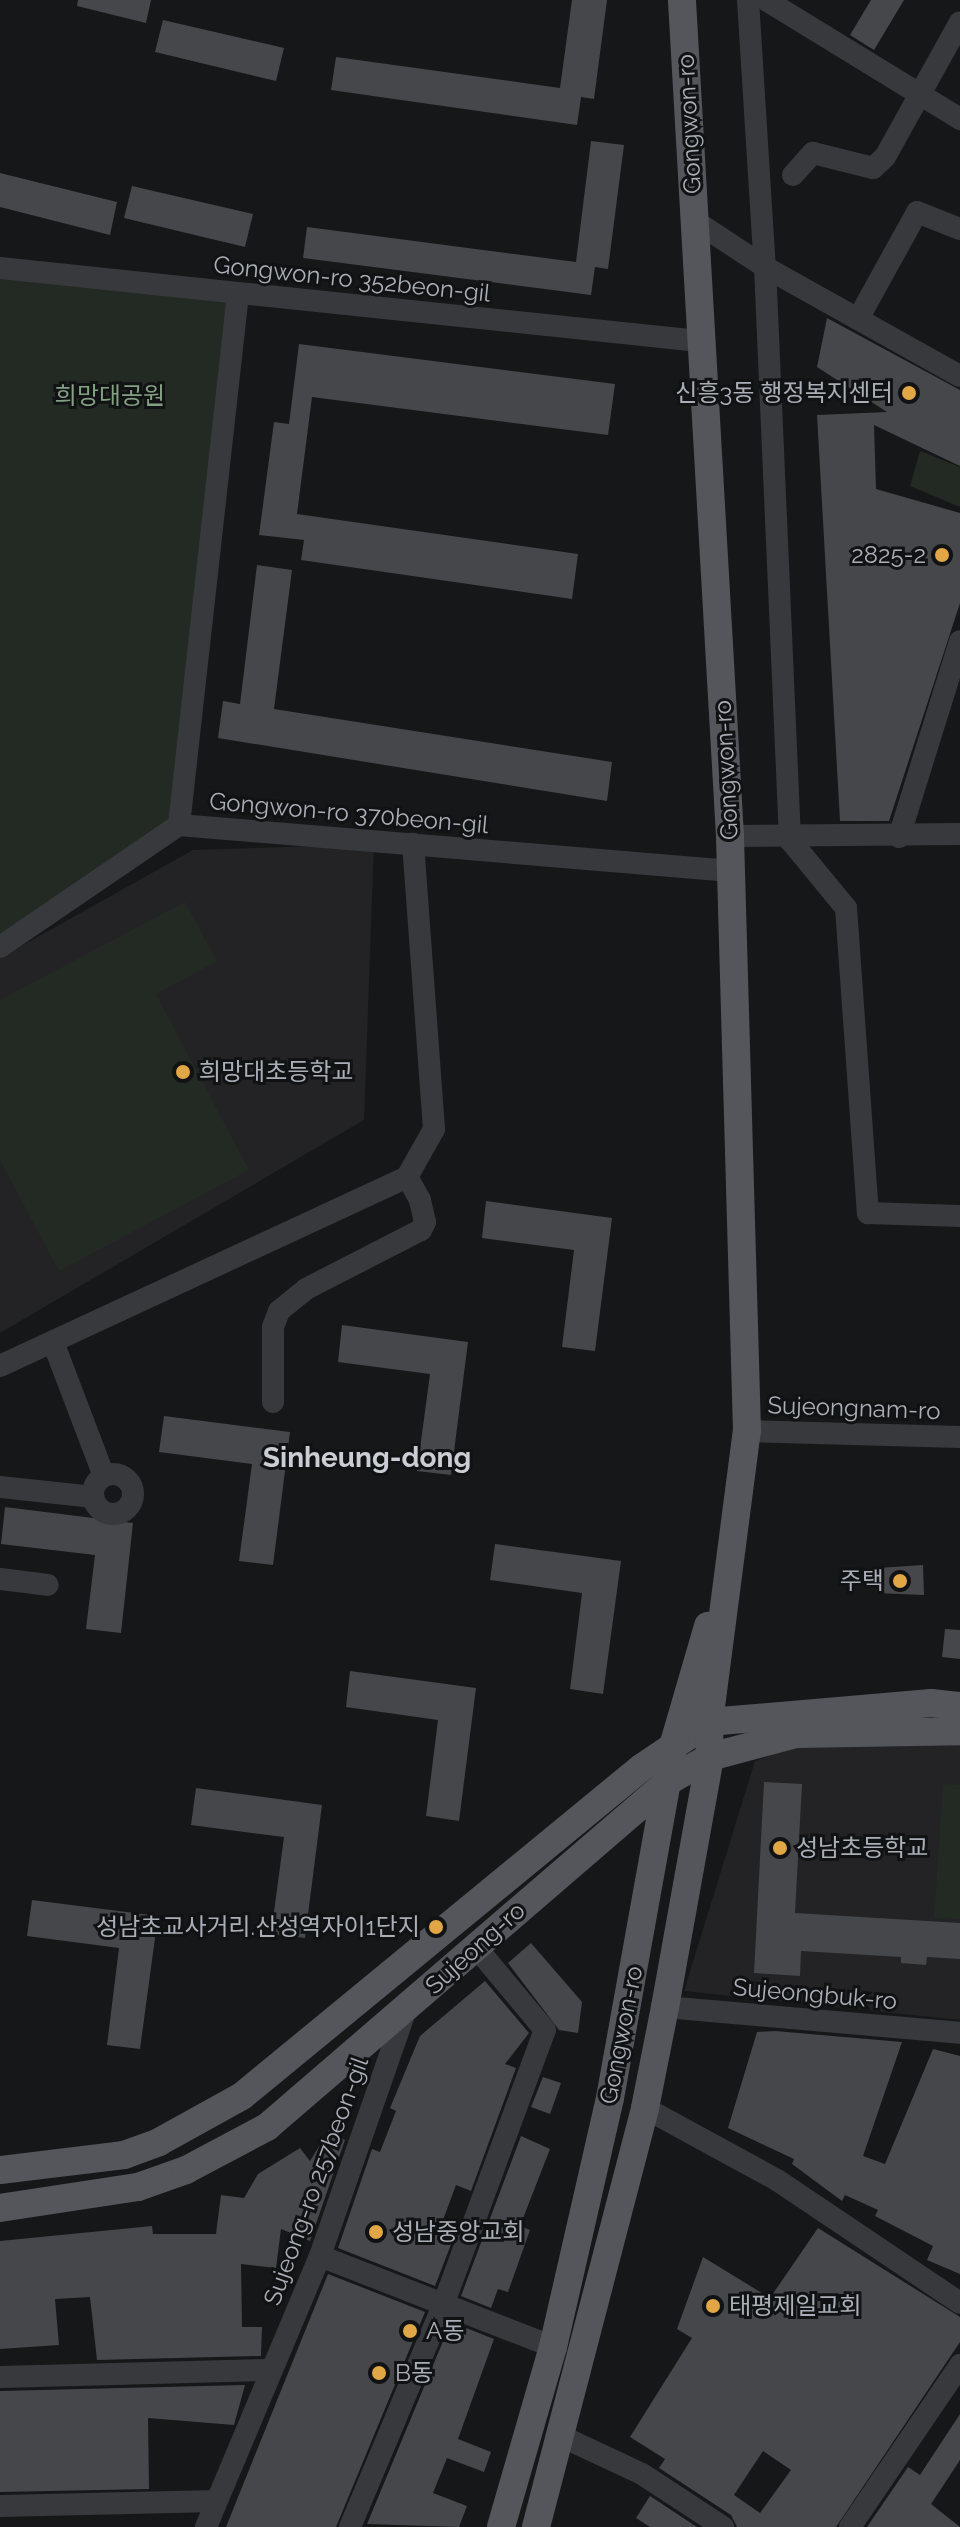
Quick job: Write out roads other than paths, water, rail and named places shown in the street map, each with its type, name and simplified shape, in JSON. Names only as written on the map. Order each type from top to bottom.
[{"type":"main road","name":"Gongwon-ro","points":[[536,2527],[563,2437],[645,2108],[665,2007],[710,1757],[709,1722],[747,1431],[730,836],[699,341],[682,0]]},
{"type":"main road","name":"Gongwon-ro","points":[[501,2527],[553,2347],[610,2098],[674,1743],[733,1541]]},
{"type":"main road","name":"Sujeong-ro","points":[[0,2170],[124,2155],[159,2142],[242,2096],[674,1743],[709,1722],[931,1703],[960,1706]]},
{"type":"main road","name":"Sujeong-ro","points":[[0,2208],[138,2187],[211,2158],[267,2127],[669,1781],[710,1757],[796,1734],[960,1731]]},
{"type":"street","points":[[748,0],[765,267],[790,840],[846,908],[868,1213],[960,1216]]},
{"type":"street","points":[[766,0],[960,119]]},
{"type":"street","points":[[793,175],[813,153],[873,168],[885,157],[960,22]]},
{"type":"street","points":[[858,319],[917,212],[940,216],[960,229]]},
{"type":"street","points":[[695,221],[765,267],[960,376]]},
{"type":"street","name":"Gongwon-ro 352beon-gil","points":[[0,268],[699,341]]},
{"type":"street","points":[[179,825],[238,294]]},
{"type":"street","points":[[899,837],[960,641]]},
{"type":"street","name":"Gongwon-ro 370beon-gil","points":[[0,947],[179,825],[731,871]]},
{"type":"street","points":[[730,836],[790,840],[960,834]]},
{"type":"street","points":[[0,1366],[407,1177],[434,1129],[413,844]]},
{"type":"street","points":[[273,1402],[273,1327],[279,1311],[306,1289],[421,1230],[425,1222],[420,1200],[407,1177]]},
{"type":"street","points":[[53,1342],[104,1476],[93,1497]]},
{"type":"street","name":"Sujeongnam-ro","points":[[747,1431],[960,1437]]},
{"type":"street","points":[[0,1487],[93,1497],[111,1514],[124,1511],[132,1500],[132,1487],[124,1477],[104,1476]]},
{"type":"street","points":[[0,1579],[48,1585]]},
{"type":"street","points":[[350,2527],[442,2308],[545,2030],[475,1946]]},
{"type":"street","name":"Sujeongbuk-ro","points":[[665,2007],[960,2033]]},
{"type":"street","name":"Sujeong-ro 257beon-gil","points":[[206,2527],[320,2256],[406,2009]]},
{"type":"street","points":[[645,2108],[777,2180],[960,2303]]},
{"type":"street","points":[[320,2256],[442,2308],[553,2347]]},
{"type":"street","points":[[0,2377],[270,2370]]},
{"type":"street","points":[[850,2527],[956,2378]]},
{"type":"street","points":[[563,2437],[642,2474],[723,2527]]},
{"type":"street","points":[[0,2506],[216,2501]]},
{"type":"place","name":"신흥3동 행정복지센터","points":[[909,393]]},
{"type":"place","name":"2825-2","points":[[942,555]]},
{"type":"place","name":"희망대초등학교","points":[[183,1072]]},
{"type":"place","name":"주택","points":[[900,1581]]},
{"type":"place","name":"성남초등학교","points":[[780,1848]]},
{"type":"place","name":"성남초교사거리.산성역자이1단지","points":[[436,1927]]},
{"type":"place","name":"성남중앙교회","points":[[376,2232]]},
{"type":"place","name":"태평제일교회","points":[[713,2306]]},
{"type":"place","name":"A동","points":[[410,2331]]},
{"type":"place","name":"B동","points":[[379,2373]]},
{"type":"district","name":"Sinheung-dong","points":[[367,1458]]},
{"type":"park label","name":"희망대공원","points":[[110,396]]}]
